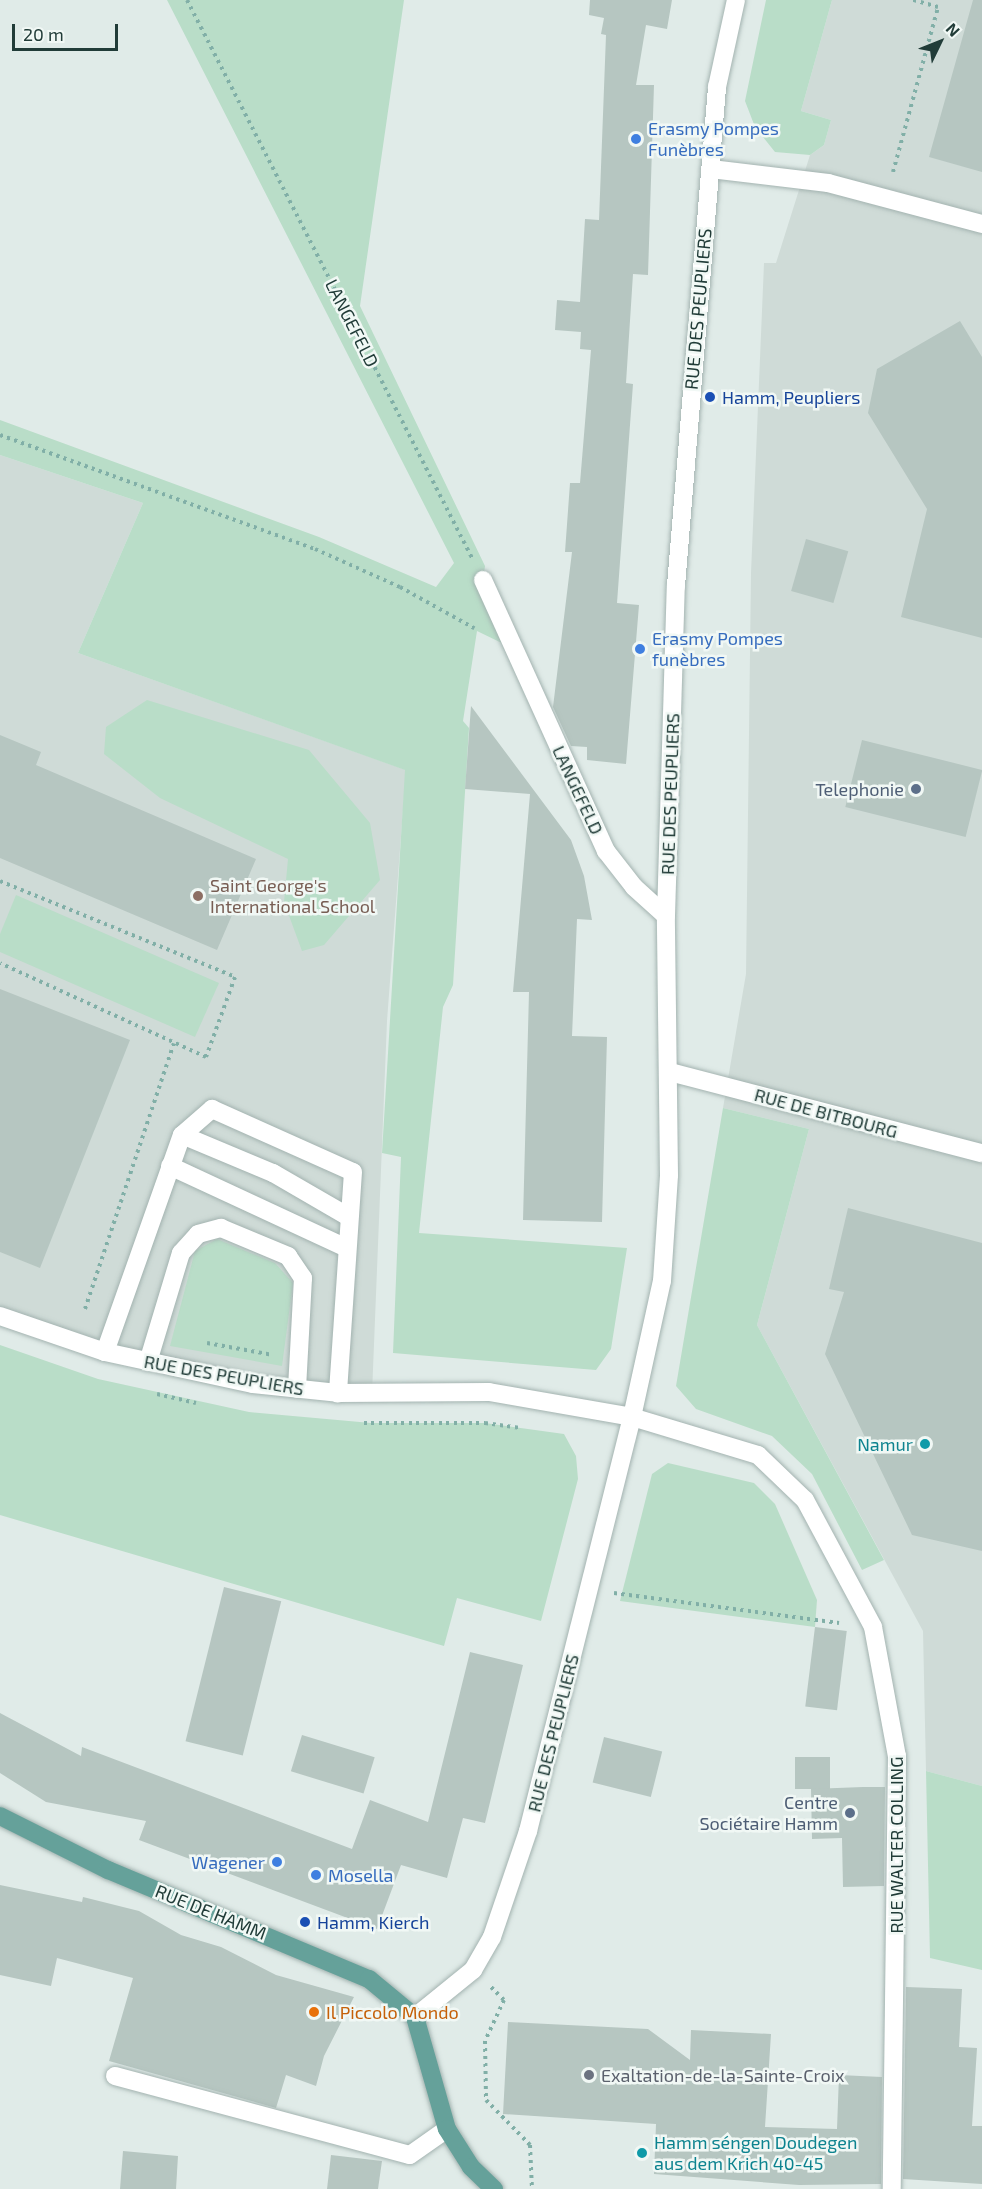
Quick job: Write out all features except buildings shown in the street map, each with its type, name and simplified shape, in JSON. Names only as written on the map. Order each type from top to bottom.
[{"type":"main road","name":"RUE DE HAMM","points":[[0,1816],[108,1869],[369,1979],[415,2017]]},
{"type":"main road","points":[[415,2017],[447,2129],[471,2167],[494,2189]]},
{"type":"street","name":"RUE DES PEUPLIERS","points":[[415,2017],[472,1970],[492,1937],[528,1831],[632,1417],[662,1281],[669,1175],[670,1072],[666,916],[676,586],[717,87],[736,0]]},
{"type":"street","points":[[711,169],[828,183],[982,224]]},
{"type":"street","name":"LANGEFELD","points":[[483,580],[606,851],[634,887],[666,916]]},
{"type":"street","name":"RUE DE BITBOURG","points":[[670,1072],[982,1153]]},
{"type":"street","points":[[105,1352],[182,1135],[212,1109],[353,1173],[346,1248],[338,1393]]},
{"type":"street","points":[[182,1135],[273,1173],[349,1217]]},
{"type":"street","points":[[170,1166],[346,1248]]},
{"type":"street","points":[[148,1362],[181,1253],[198,1234],[221,1228],[288,1256],[303,1278],[297,1389]]},
{"type":"street","name":"RUE DES PEUPLIERS","points":[[0,1316],[105,1352],[297,1389],[338,1393],[489,1392],[632,1417]]},
{"type":"street","name":"RUE WALTER COLLING","points":[[632,1417],[758,1455],[805,1500],[873,1627],[897,1756],[892,2189]]},
{"type":"street","points":[[115,2076],[410,2155],[447,2129]]},
{"type":"path","name":"LANGEFELD","points":[[187,0],[483,580]]},
{"type":"path","points":[[886,199],[938,7],[913,0]]},
{"type":"path","points":[[0,435],[315,549],[400,587],[512,648]]},
{"type":"path","points":[[0,881],[235,977],[206,1057],[0,963]]},
{"type":"path","points":[[85,1309],[174,1043]]},
{"type":"path","points":[[589,1590],[873,1627]]},
{"type":"path","points":[[472,1970],[504,2000],[485,2041],[486,2100],[530,2145],[532,2189]]},
{"type":"shaded area","points":[[832,0],[982,0],[982,1786],[926,1771],[923,1631],[757,1325],[809,1129],[723,1108],[746,974],[751,573],[764,263],[776,263],[810,155],[824,145],[831,120],[801,111]]},
{"type":"shaded area","name":"Saint George's International School","points":[[0,455],[143,503],[78,653],[406,770],[387,1021],[372,1394],[253,1384],[0,1316]]},
{"type":"green space","points":[[167,0],[404,0],[360,306],[485,566],[483,580],[512,648],[477,631],[463,721],[469,728],[453,985],[443,1007],[419,1233],[627,1248],[611,1349],[596,1370],[393,1353],[401,1157],[382,1153],[405,770],[78,653],[143,503],[0,455],[0,420],[319,537],[436,587],[454,563]]},
{"type":"green space","points":[[766,0],[832,0],[801,111],[831,120],[824,145],[810,155],[775,152],[755,127],[745,101]]},
{"type":"green space","points":[[147,700],[309,750],[370,823],[380,880],[324,945],[302,951],[284,902],[288,859],[160,798],[104,754],[106,727]]},
{"type":"green space","points":[[16,895],[219,983],[195,1037],[0,952],[0,934]]},
{"type":"green space","points":[[723,1108],[809,1129],[757,1325],[884,1560],[862,1570],[812,1474],[772,1436],[696,1409],[676,1386]]},
{"type":"green space","points":[[217,1239],[275,1263],[293,1283],[282,1366],[170,1346],[195,1251]]},
{"type":"green space","points":[[0,1345],[98,1379],[249,1412],[371,1423],[485,1423],[564,1434],[576,1456],[578,1479],[541,1621],[457,1598],[444,1646],[0,1515]]},
{"type":"green space","points":[[668,1463],[754,1483],[775,1504],[817,1600],[815,1627],[620,1601],[652,1474]]},
{"type":"green space","points":[[926,1771],[982,1786],[982,1970],[930,1958]]},
{"type":"place","name":"Erasmy Pompes Funèbres","points":[[636,139]]},
{"type":"place","name":"Hamm, Peupliers","points":[[710,397]]},
{"type":"place","name":"Erasmy Pompes funèbres","points":[[640,649]]},
{"type":"place","name":"Telephonie","points":[[916,789]]},
{"type":"place","name":"Saint George's International School","points":[[198,896]]},
{"type":"place","name":"Namur","points":[[925,1444]]},
{"type":"place","name":"Centre Sociétaire Hamm","points":[[850,1813]]},
{"type":"place","name":"Wagener","points":[[277,1862]]},
{"type":"place","name":"Mosella","points":[[316,1875]]},
{"type":"place","name":"Hamm, Kierch","points":[[305,1922]]},
{"type":"place","name":"Il Piccolo Mondo","points":[[314,2012]]},
{"type":"place","name":"Exaltation-de-la-Sainte-Croix","points":[[589,2075]]},
{"type":"place","name":"Hamm séngen Doudegen aus dem Krich 40-45","points":[[642,2153]]}]
